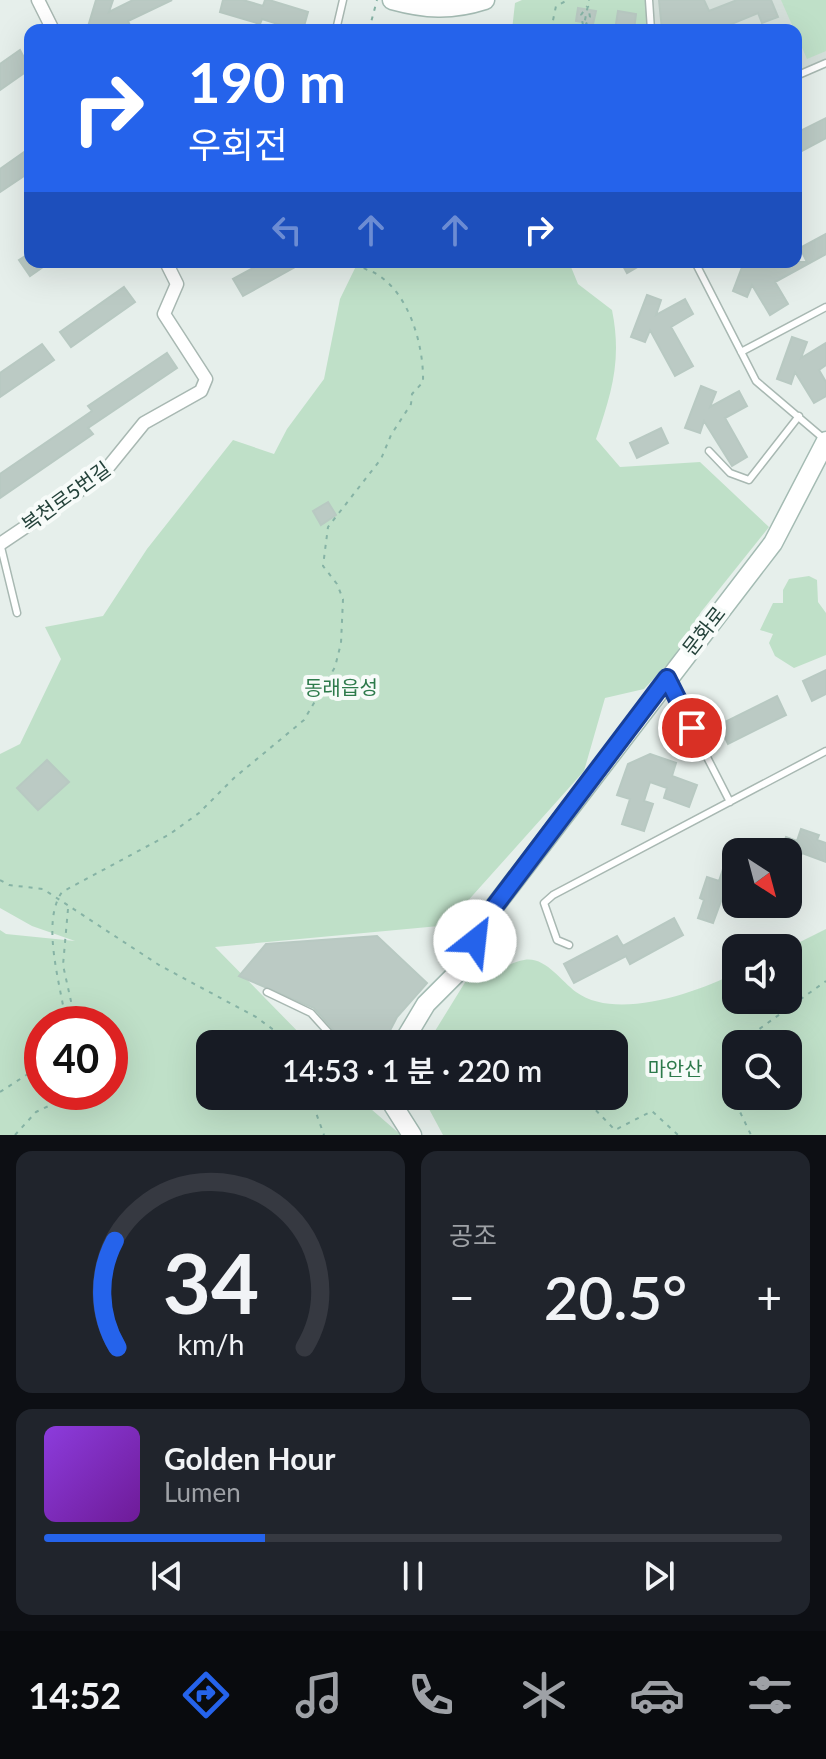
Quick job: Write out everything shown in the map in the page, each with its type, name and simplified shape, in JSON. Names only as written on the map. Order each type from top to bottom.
[{"type":"street","points":[[38,0],[50,24]]},
{"type":"street","points":[[392,0],[421,8],[485,0]]},
{"type":"street","name":"복천로5번길","points":[[0,544],[101,476],[144,423],[201,391],[206,379],[164,314],[177,284],[169,268]]},
{"type":"street","name":"문화로","points":[[409,1030],[423,1001],[469,961],[488,915],[773,543],[826,441]]},
{"type":"street","points":[[397,1110],[412,1135]]},
{"type":"lane","points":[[337,24],[343,0]]},
{"type":"lane","points":[[649,0],[651,24]]},
{"type":"lane","points":[[802,73],[826,63]]},
{"type":"lane","points":[[698,268],[756,381],[826,441]]},
{"type":"lane","points":[[741,352],[826,307]]},
{"type":"lane","points":[[709,451],[730,473],[749,480],[799,416]]},
{"type":"lane","points":[[0,544],[17,613]]},
{"type":"lane","points":[[667,678],[730,802]]},
{"type":"lane","points":[[569,945],[553,935],[544,903],[826,751]]},
{"type":"lane","points":[[267,992],[311,1013],[326,1030]]},
{"type":"path","points":[[371,24],[377,0]]},
{"type":"path","points":[[552,24],[556,6],[568,0]]},
{"type":"path","points":[[586,24],[590,17],[589,0]]},
{"type":"path","points":[[582,24],[581,15],[588,5]]},
{"type":"path","points":[[63,1006],[55,961],[57,900],[62,892],[170,834],[199,813],[234,778],[304,720],[335,667],[341,643],[343,599],[337,584],[323,566],[328,527],[381,459],[391,435],[411,404],[412,394],[423,382],[419,335],[398,297],[379,275],[361,268]]},
{"type":"path","points":[[0,880],[9,885],[43,889],[159,965],[256,1017],[274,1030]]},
{"type":"path","points":[[68,908],[63,965],[72,1006]]},
{"type":"path","points":[[758,1030],[826,981]]},
{"type":"path","points":[[0,1092],[24,1077]]},
{"type":"path","points":[[15,1135],[40,1110]]},
{"type":"path","points":[[315,1110],[324,1135]]},
{"type":"path","points":[[596,1110],[615,1130],[652,1111],[678,1135]]},
{"type":"path","points":[[739,1110],[751,1135]]},
{"type":"shaded area","points":[[649,0],[826,0],[826,63],[802,73],[802,24],[651,24]]},
{"type":"green space","points":[[522,0],[649,0],[651,24],[513,24],[515,3]]},
{"type":"green space","points":[[781,0],[826,0],[826,51],[807,59],[802,48],[802,24],[792,24]]},
{"type":"green space","name":"동래읍성","points":[[355,268],[571,268],[578,284],[612,310],[615,328],[614,375],[596,439],[620,467],[700,462],[769,527],[701,612],[673,658],[644,689],[605,698],[584,771],[456,914],[439,926],[215,947],[296,1030],[196,1030],[196,1110],[372,1110],[401,1135],[0,1135],[0,930],[6,934],[75,941],[32,926],[0,908],[0,754],[20,744],[61,659],[45,627],[103,616],[147,549],[233,440],[274,454],[287,429],[324,379],[340,299]]},
{"type":"green space","points":[[809,576],[817,580],[818,602],[826,613],[826,655],[794,668],[775,656],[769,643],[773,634],[760,630],[773,603],[783,603],[783,590],[789,579]]},
{"type":"green space","name":"마안산","points":[[826,929],[826,1135],[443,1135],[430,1110],[628,1110],[628,1030],[436,1030],[472,971],[479,981],[513,963],[532,960],[546,965],[576,992],[612,1004],[656,1001],[722,979],[722,1014],[802,1014],[802,941]]},
{"type":"building","points":[[96,0],[113,0],[109,12],[133,0],[172,0],[128,21],[129,24],[89,24]]},
{"type":"building","points":[[223,0],[243,0],[263,6],[265,0],[269,0],[308,12],[305,24],[278,24],[262,19],[260,24],[220,12]]},
{"type":"building","points":[[659,0],[704,0],[709,11],[737,0],[771,0],[778,17],[762,23],[758,13],[731,24],[661,24]]},
{"type":"building","points":[[578,8],[596,11],[593,24],[576,21]]},
{"type":"building","points":[[618,11],[636,14],[635,24],[616,24]]},
{"type":"building","points":[[20,50],[24,58],[24,73],[0,90],[0,64]]},
{"type":"building","points":[[826,118],[826,138],[802,151],[802,130]]},
{"type":"building","points":[[24,152],[24,176],[0,192],[0,169]]},
{"type":"building","points":[[826,234],[826,254],[802,267],[802,262],[807,262],[802,247]]},
{"type":"building","points":[[24,268],[41,268],[30,276]]},
{"type":"building","points":[[253,268],[293,268],[243,296],[233,279]]},
{"type":"building","points":[[742,268],[800,268],[775,282],[788,304],[770,315],[752,285],[747,297],[733,291]]},
{"type":"building","points":[[124,287],[135,302],[71,347],[60,332]]},
{"type":"building","points":[[647,295],[661,300],[656,315],[685,299],[693,314],[671,327],[693,366],[675,376],[650,330],[645,342],[631,337]]},
{"type":"building","points":[[792,337],[807,342],[801,358],[826,343],[826,365],[819,370],[826,382],[826,396],[814,403],[795,372],[791,384],[777,379]]},
{"type":"building","points":[[42,344],[54,360],[0,397],[0,373]]},
{"type":"building","points":[[167,353],[177,368],[88,428],[93,434],[0,498],[0,474],[92,411],[88,406]]},
{"type":"building","points":[[701,386],[716,392],[710,407],[739,391],[747,406],[725,418],[747,457],[732,466],[704,421],[700,433],[685,428]]},
{"type":"building","points":[[661,428],[668,443],[637,458],[630,443]]},
{"type":"building","points":[[328,502],[336,515],[321,525],[313,511]]},
{"type":"building","points":[[826,670],[826,694],[812,701],[803,681]]},
{"type":"building","points":[[777,696],[786,715],[728,744],[719,725]]},
{"type":"building","points":[[650,754],[676,763],[672,776],[697,785],[689,807],[664,798],[667,788],[650,782],[644,801],[653,804],[644,831],[622,824],[630,799],[617,795],[628,764]]},
{"type":"building","points":[[47,760],[69,782],[38,810],[17,788]]},
{"type":"building","points":[[801,829],[819,835],[817,840],[826,843],[826,862],[802,853],[802,838],[798,838]]},
{"type":"building","points":[[722,872],[722,898],[713,923],[698,918],[707,877],[719,881]]},
{"type":"building","points":[[674,918],[683,935],[630,964],[626,956],[574,983],[564,964],[617,936],[623,946]]},
{"type":"building","points":[[377,936],[427,983],[397,1017],[390,1030],[334,1030],[314,1008],[239,976],[266,944]]},
{"type":"route","points":[[475,941],[488,915],[667,678],[692,728]]}]
